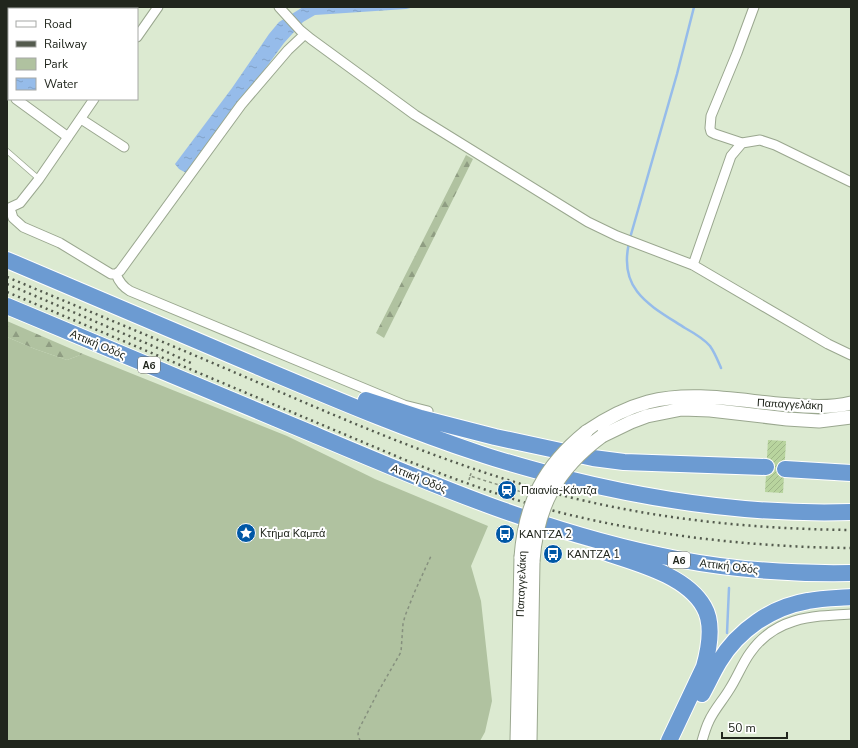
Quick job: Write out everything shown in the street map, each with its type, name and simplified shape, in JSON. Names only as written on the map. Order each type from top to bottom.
[{"type":"highway","points":[[7,260],[292,381],[479,454],[529,469],[647,497],[704,505],[789,512],[851,512]]},
{"type":"highway","name":"Αττική Οδός","points":[[7,306],[425,481],[512,514],[572,534],[677,560],[757,570],[813,573],[851,573]]},
{"type":"highway","points":[[292,381],[347,393],[421,418],[509,440],[593,458],[624,462],[766,467]]},
{"type":"highway","points":[[785,469],[851,473]]},
{"type":"highway","points":[[512,514],[581,544],[667,575],[684,586],[705,607],[710,629],[707,656],[698,680],[669,741]]},
{"type":"highway","points":[[680,741],[720,661],[745,631],[772,613],[788,606],[808,601],[851,597]]},
{"type":"street","points":[[138,36],[158,7]]},
{"type":"street","points":[[754,7],[753,14],[711,116],[711,132],[742,142],[760,140],[775,145],[851,182]]},
{"type":"street","points":[[281,9],[302,32],[415,116],[588,222],[617,236],[693,265],[828,344],[851,355]]},
{"type":"street","points":[[93,100],[39,179],[20,203],[8,209],[13,218],[23,227],[75,252],[99,268],[111,274],[116,274],[120,271],[241,105],[302,32]]},
{"type":"street","points":[[17,100],[68,137]]},
{"type":"street","points":[[81,119],[124,146]]},
{"type":"street","points":[[693,265],[731,156],[742,142]]},
{"type":"street","points":[[116,274],[119,282],[130,291],[404,405],[428,411]]},
{"type":"street","name":"Παπαγγελάκη","points":[[527,740],[527,559],[525,528],[534,496],[557,459],[586,432],[612,416],[630,408],[667,398],[706,398],[811,406],[831,406],[851,403]]},
{"type":"street","name":"Παπαγγελάκη","points":[[527,559],[544,507],[553,488],[568,467],[588,446],[602,436],[631,422],[647,416],[682,409],[710,410],[787,419],[819,421],[851,417]]},
{"type":"street","points":[[702,741],[709,720],[729,690],[749,653],[760,640],[778,627],[799,619],[814,616],[851,614]]},
{"type":"lane","points":[[7,151],[39,179]]},
{"type":"path","points":[[468,480],[472,471]]},
{"type":"path","points":[[470,476],[534,496]]},
{"type":"path","points":[[360,741],[358,734],[359,729],[400,652],[403,624],[415,591],[431,556]]},
{"type":"green space","points":[[466,155],[473,159],[384,338],[376,333]]},
{"type":"green space","points":[[7,321],[83,354],[67,360],[7,337]]},
{"type":"green space","name":"Kτήμα Καμπά","points":[[7,337],[67,360],[83,354],[287,436],[375,479],[488,526],[471,566],[481,601],[492,701],[485,732],[480,741],[7,741]]},
{"type":"water","points":[[303,7],[415,7],[406,9],[315,15],[303,22],[284,43],[188,174],[179,169],[175,164],[232,88],[269,34],[279,22]]},
{"type":"building","points":[[768,440],[786,441],[783,493],[765,492]]},
{"type":"waterway","points":[[630,238],[677,74],[694,7]]},
{"type":"waterway","points":[[629,243],[627,260],[628,273],[633,285],[640,295],[660,312],[705,341],[712,349],[721,368]]},
{"type":"waterway","points":[[727,633],[729,588]]},
{"type":"railway","points":[[7,277],[358,425],[467,467],[504,479],[580,500],[657,515],[734,524],[851,530]]},
{"type":"railway","points":[[7,284],[193,364]]},
{"type":"railway","points":[[7,292],[403,459],[460,481],[519,501],[558,512],[630,528],[667,534],[703,539],[777,545],[851,548]]},
{"type":"place","name":"Παιανία-Κάντζα","points":[[507,490]]},
{"type":"place","name":"Kτήμα Καμπά","points":[[246,533]]},
{"type":"place","name":"ΚΑΝΤΖΑ 2","points":[[505,534]]},
{"type":"place","name":"ΚΑΝΤΖΑ 1","points":[[553,554]]}]
